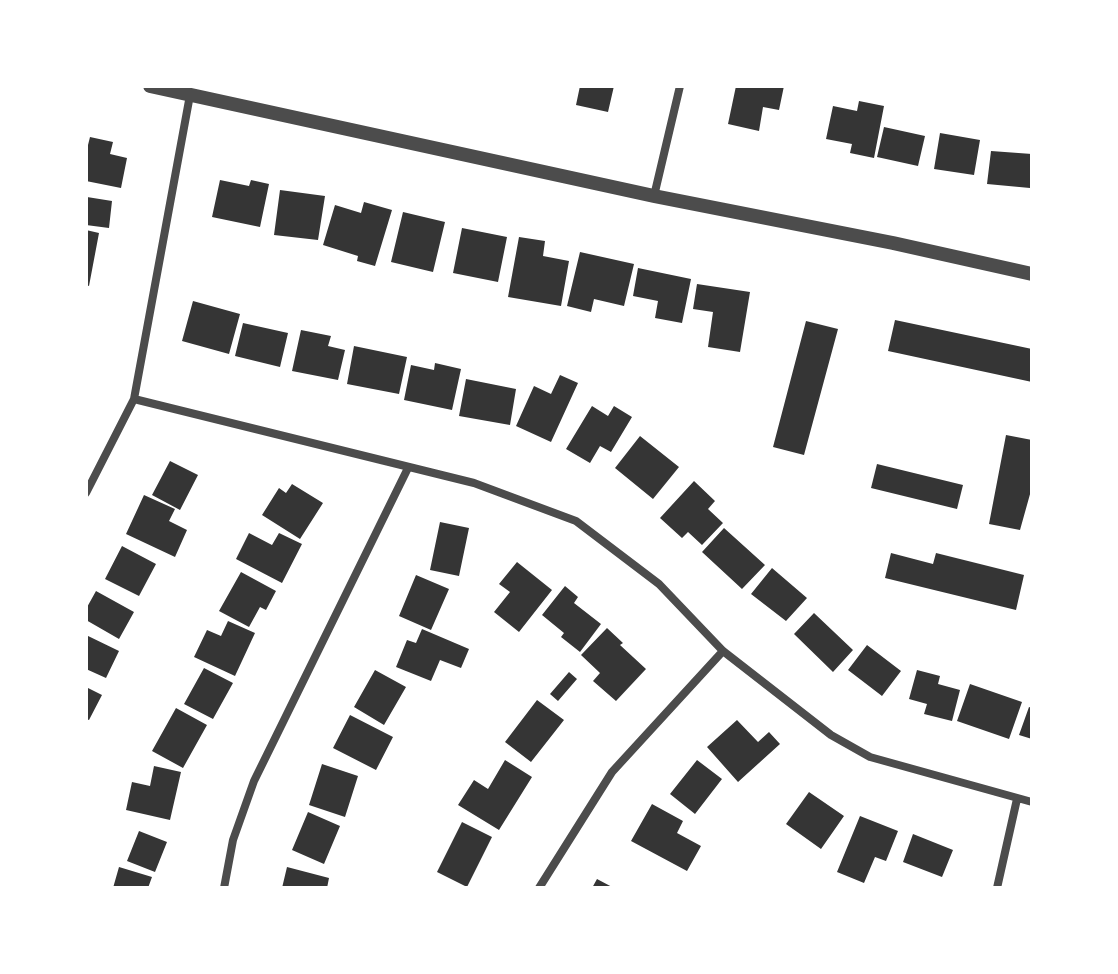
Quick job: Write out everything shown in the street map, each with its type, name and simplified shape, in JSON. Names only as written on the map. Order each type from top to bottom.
[{"type":"street","points":[[150,86],[654,196],[1032,274]]},
{"type":"street","points":[[654,196],[680,86]]},
{"type":"street","points":[[86,493],[134,399],[190,95]]},
{"type":"street","points":[[134,399],[474,483],[576,521],[659,584],[723,651],[831,735],[870,757],[1032,802]]},
{"type":"street","points":[[224,888],[233,840],[254,781],[408,468]]},
{"type":"street","points":[[539,888],[612,772],[723,651]]},
{"type":"street","points":[[997,888],[1017,799]]},
{"type":"building","points":[[580,86],[614,86],[608,112],[576,105]]},
{"type":"building","points":[[736,86],[784,86],[779,110],[763,107],[759,131],[728,124]]},
{"type":"building","points":[[859,101],[884,106],[874,158],[850,153],[852,144],[826,139],[833,106],[857,111]]},
{"type":"building","points":[[884,127],[925,136],[918,166],[877,157]]},
{"type":"building","points":[[940,133],[980,140],[974,175],[934,169]]},
{"type":"building","points":[[90,137],[113,142],[110,154],[127,158],[121,188],[86,181],[86,153]]},
{"type":"building","points":[[991,151],[1032,154],[1030,188],[987,184]]},
{"type":"building","points":[[220,180],[249,186],[251,180],[269,184],[260,227],[212,217]]},
{"type":"building","points":[[280,190],[325,196],[318,240],[274,235]]},
{"type":"building","points":[[87,197],[112,201],[109,228],[86,225]]},
{"type":"building","points":[[364,202],[392,210],[375,266],[357,261],[358,256],[323,245],[335,205],[361,213]]},
{"type":"building","points":[[403,212],[445,222],[433,272],[391,262]]},
{"type":"building","points":[[462,228],[507,237],[498,282],[453,273]]},
{"type":"building","points":[[86,230],[99,233],[89,286],[86,285]]},
{"type":"building","points":[[519,237],[545,241],[543,256],[569,261],[561,306],[508,297]]},
{"type":"building","points":[[580,252],[634,264],[624,306],[594,299],[591,312],[567,306]]},
{"type":"building","points":[[638,268],[691,279],[682,323],[655,318],[658,301],[633,296]]},
{"type":"building","points":[[697,284],[750,292],[740,352],[708,347],[713,312],[693,309]]},
{"type":"building","points":[[193,301],[240,314],[229,354],[182,341]]},
{"type":"building","points":[[895,320],[1032,349],[1032,382],[888,351]]},
{"type":"building","points":[[806,321],[838,329],[804,455],[773,447]]},
{"type":"building","points":[[243,323],[288,333],[280,367],[235,356]]},
{"type":"building","points":[[301,330],[331,336],[328,346],[345,350],[338,380],[292,371]]},
{"type":"building","points":[[354,346],[407,357],[399,394],[347,384]]},
{"type":"building","points":[[435,363],[461,369],[452,410],[404,400],[411,365],[434,370]]},
{"type":"building","points":[[560,375],[578,383],[551,442],[516,426],[534,386],[551,394]]},
{"type":"building","points":[[466,379],[516,389],[510,425],[459,416]]},
{"type":"building","points":[[592,406],[608,416],[614,406],[632,417],[611,452],[600,446],[590,463],[566,449]]},
{"type":"building","points":[[1006,435],[1032,440],[1032,487],[1020,530],[989,524]]},
{"type":"building","points":[[640,436],[679,467],[653,499],[615,468]]},
{"type":"building","points":[[170,461],[198,475],[180,510],[152,495]]},
{"type":"building","points":[[877,464],[963,485],[957,509],[871,488]]},
{"type":"building","points":[[694,481],[715,501],[708,509],[723,523],[702,545],[688,532],[682,538],[660,518]]},
{"type":"building","points":[[292,484],[323,503],[300,539],[262,515],[279,488],[286,493]]},
{"type":"building","points":[[144,495],[175,509],[169,521],[187,530],[175,557],[126,534]]},
{"type":"building","points":[[440,522],[469,528],[459,576],[430,570]]},
{"type":"building","points":[[724,528],[765,565],[742,589],[702,552]]},
{"type":"building","points":[[249,533],[272,545],[279,533],[302,544],[282,583],[236,559]]},
{"type":"building","points":[[122,546],[156,564],[139,596],[105,579]]},
{"type":"building","points":[[891,553],[933,564],[936,553],[1024,575],[1016,610],[885,578]]},
{"type":"building","points":[[517,562],[552,590],[519,632],[494,612],[510,592],[499,584]]},
{"type":"building","points":[[772,568],[807,598],[786,621],[751,594]]},
{"type":"building","points":[[241,572],[276,591],[266,610],[260,607],[249,627],[219,611]]},
{"type":"building","points":[[416,575],[449,589],[431,630],[399,616]]},
{"type":"building","points":[[565,586],[578,597],[574,603],[601,624],[580,652],[561,637],[564,633],[542,615]]},
{"type":"building","points":[[96,591],[134,612],[119,639],[86,620],[86,609]]},
{"type":"building","points":[[814,613],[853,650],[833,672],[794,634]]},
{"type":"building","points":[[228,621],[255,633],[235,676],[194,657],[207,630],[221,636]]},
{"type":"building","points":[[607,628],[646,669],[616,701],[593,681],[600,673],[581,655]]},
{"type":"building","points":[[422,629],[469,649],[461,668],[440,660],[431,681],[396,667],[407,640],[416,643]]},
{"type":"building","points":[[86,635],[119,651],[106,678],[86,669]]},
{"type":"building","points":[[867,645],[901,671],[882,696],[848,670]]},
{"type":"building","points":[[204,668],[233,683],[213,719],[184,704]]},
{"type":"building","points":[[375,670],[406,687],[384,725],[354,707]]},
{"type":"building","points":[[917,670],[940,676],[938,684],[960,690],[952,721],[924,714],[927,704],[909,699]]},
{"type":"building","points":[[569,672],[577,679],[558,701],[550,694]]},
{"type":"building","points":[[970,684],[1022,702],[1009,739],[957,721]]},
{"type":"building","points":[[86,687],[102,695],[89,720],[86,719]]},
{"type":"building","points":[[537,700],[564,720],[531,762],[505,742]]},
{"type":"building","points":[[1029,707],[1032,708],[1032,739],[1019,735]]},
{"type":"building","points":[[176,708],[207,725],[183,768],[152,751]]},
{"type":"building","points":[[350,715],[393,737],[376,770],[333,748]]},
{"type":"building","points":[[737,720],[758,742],[769,732],[780,744],[738,782],[707,747]]},
{"type":"building","points":[[505,760],[532,777],[499,830],[458,805],[474,780],[488,789]]},
{"type":"building","points":[[697,760],[722,779],[695,814],[670,794]]},
{"type":"building","points":[[322,764],[358,776],[345,817],[309,805]]},
{"type":"building","points":[[154,766],[181,772],[170,820],[126,810],[132,782],[150,786]]},
{"type":"building","points":[[809,792],[844,816],[821,849],[786,824]]},
{"type":"building","points":[[652,804],[683,821],[677,833],[701,846],[687,871],[631,841]]},
{"type":"building","points":[[308,812],[340,826],[324,864],[292,850]]},
{"type":"building","points":[[860,816],[898,831],[886,861],[875,857],[864,883],[837,872]]},
{"type":"building","points":[[462,822],[492,837],[467,887],[437,872]]},
{"type":"building","points":[[139,831],[167,842],[155,872],[127,861]]},
{"type":"building","points":[[913,834],[953,850],[942,877],[903,862]]},
{"type":"building","points":[[119,867],[152,877],[148,888],[113,888]]},
{"type":"building","points":[[287,867],[329,878],[327,888],[282,888]]},
{"type":"building","points":[[597,879],[614,888],[592,888]]}]
